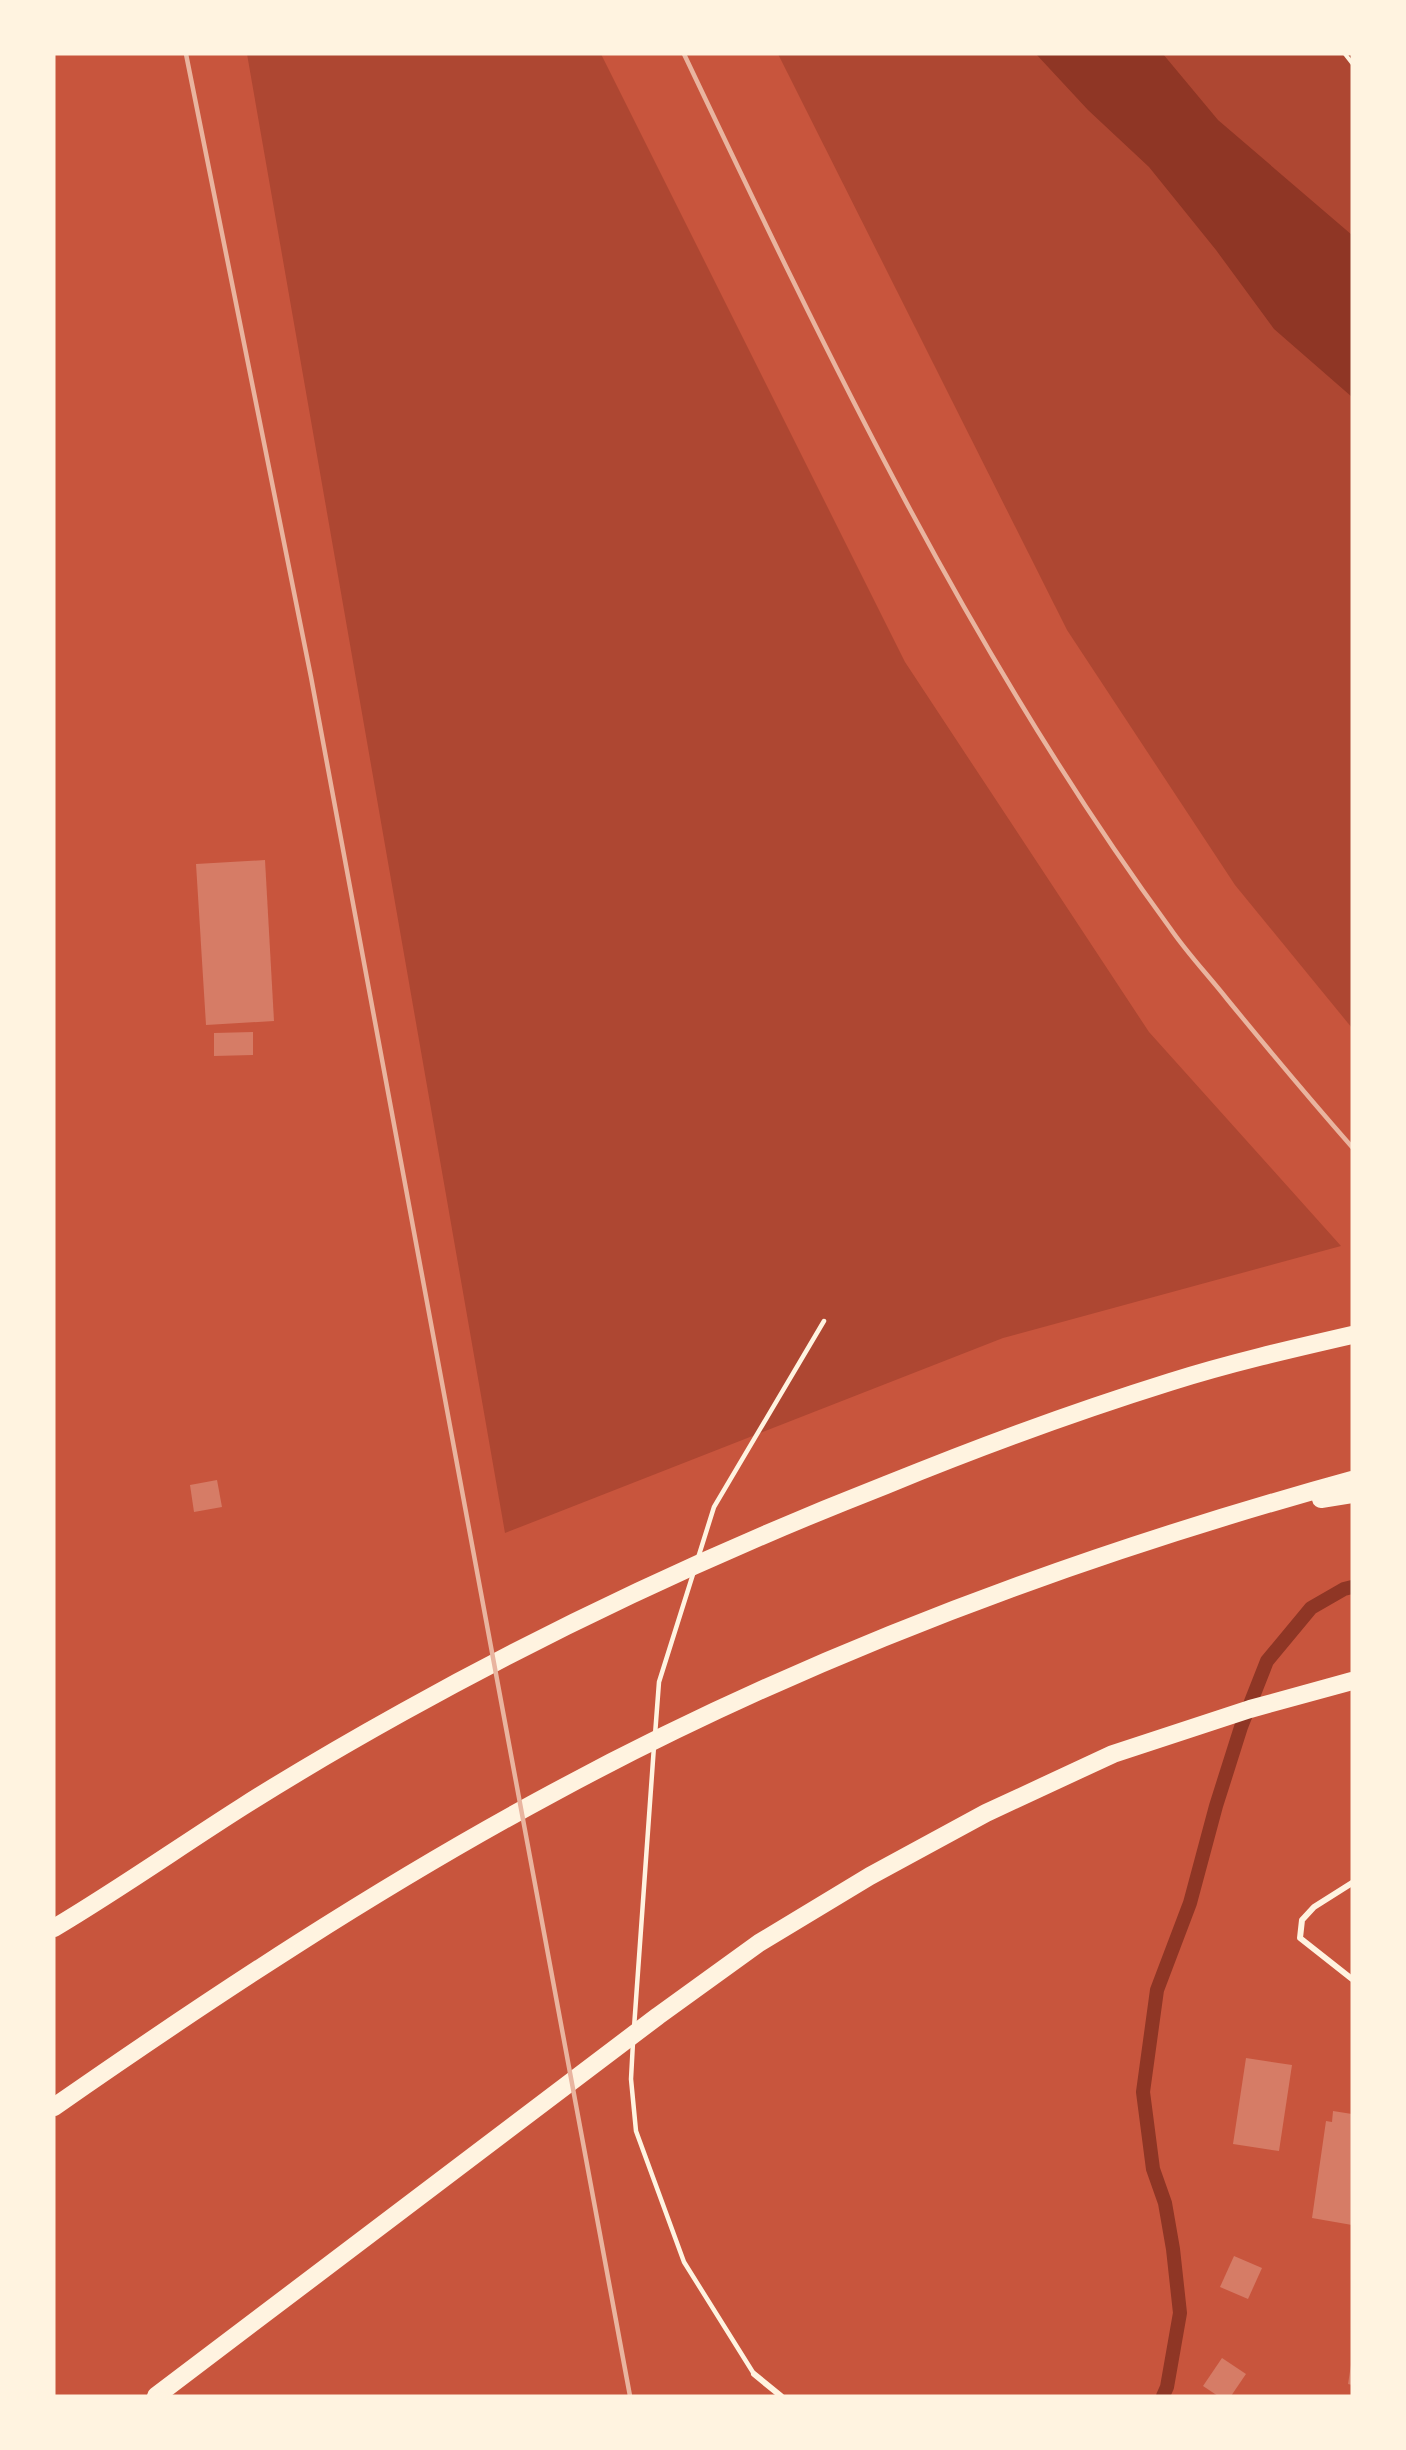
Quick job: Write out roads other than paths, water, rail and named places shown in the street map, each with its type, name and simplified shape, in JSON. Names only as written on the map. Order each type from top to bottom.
[{"type":"highway","points":[[54,1930],[243,1806],[402,1713],[576,1620],[719,1553],[966,1452],[1076,1413],[1173,1380],[1352,1335]]},
{"type":"highway","points":[[54,2107],[153,2038],[348,1913],[464,1842],[638,1749],[746,1697],[915,1624],[1119,1549],[1219,1517],[1352,1480]]},
{"type":"highway","points":[[1219,1517],[1352,1494]]},
{"type":"highway","points":[[156,2396],[658,2016],[759,1943],[870,1876],[986,1813],[1113,1754],[1250,1709],[1352,1681]]},
{"type":"street","points":[[1352,1883],[1314,1907],[1302,1920],[1300,1938],[1352,1979]]},
{"type":"street","points":[[754,2374],[781,2396]]},
{"type":"lane","points":[[754,2374],[684,2262],[636,2131],[631,2079],[645,1857],[659,1682],[714,1507],[824,1321]]},
{"type":"waterway","points":[[1163,2396],[1167,2387],[1180,2313],[1173,2249],[1165,2203],[1153,2169],[1143,2092],[1157,1990],[1190,1903],[1216,1806],[1241,1727],[1267,1661],[1311,1608],[1344,1589],[1352,1587]]},
{"type":"railway","points":[[186,54],[311,677],[630,2396]]},
{"type":"railway","points":[[684,54],[848,392],[906,503],[1031,720],[1098,825],[1190,955],[1352,1147]]}]
